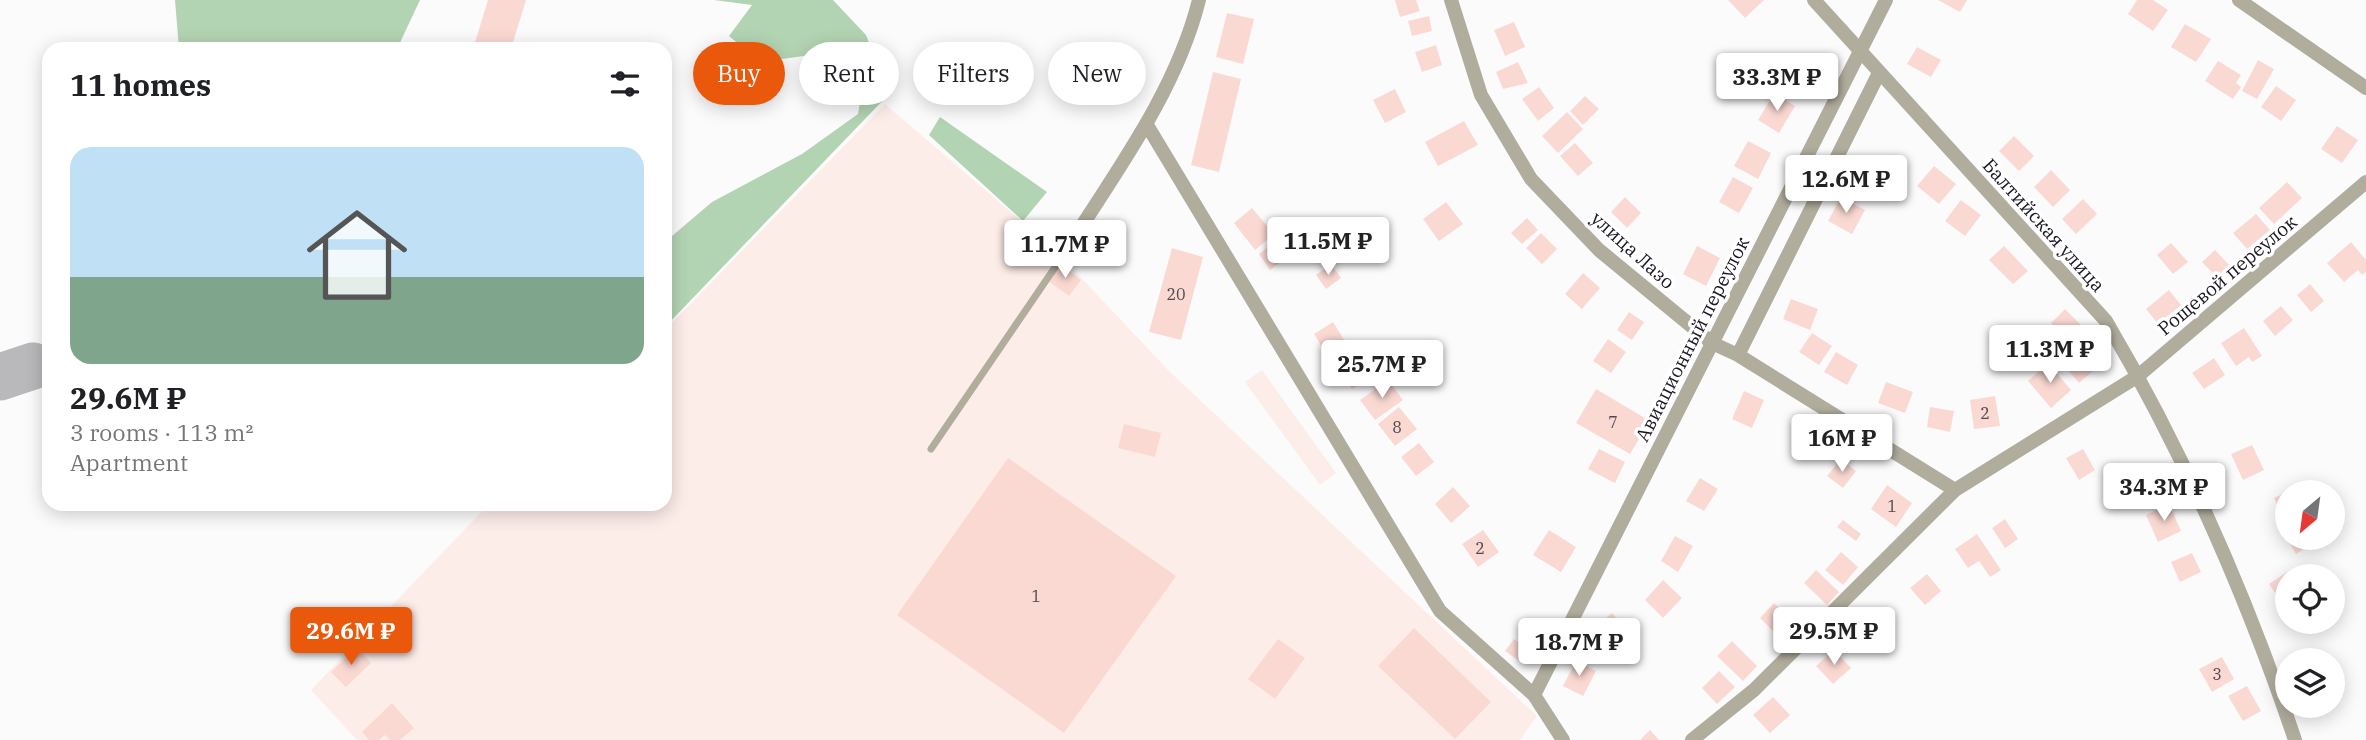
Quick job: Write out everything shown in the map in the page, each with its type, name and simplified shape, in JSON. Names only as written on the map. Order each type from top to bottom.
[{"type":"street","points":[[1062,257],[1147,125],[1190,33],[1199,0]]},
{"type":"street","name":"улица Лазо","points":[[1451,0],[1481,95],[1531,179],[1599,250],[1712,343],[1738,355],[1955,490]]},
{"type":"street","name":"Балтийская улица","points":[[1814,0],[2106,321],[2138,376],[2231,568],[2295,740]]},
{"type":"street","name":"Авиационный переулок","points":[[1534,695],[1886,0]]},
{"type":"street","points":[[2239,0],[2366,88]]},
{"type":"street","points":[[1738,355],[1879,72]]},
{"type":"street","points":[[1147,125],[1440,611],[1534,695],[1547,711],[1563,740]]},
{"type":"street","name":"Рощевой переулок","points":[[1692,740],[1754,690],[1955,490],[2138,376],[2366,183]]},
{"type":"lane","points":[[931,449],[1062,257]]},
{"type":"shaded area","points":[[886,105],[1053,248],[1169,371],[1537,716],[1520,740],[357,740],[311,690],[482,511],[672,511],[672,323]]},
{"type":"shaded area","points":[[1262,370],[1336,473],[1320,485],[1245,382]]},
{"type":"green space","points":[[175,0],[420,0],[400,42],[178,42]]},
{"type":"green space","points":[[714,0],[833,0],[866,35],[869,42],[799,42],[799,57],[785,59],[785,42],[736,42],[729,36],[752,5]]},
{"type":"green space","points":[[860,105],[878,105],[672,320],[672,236],[712,202],[802,154],[858,114]]},
{"type":"green space","points":[[940,117],[1047,192],[1023,221],[929,135]]},
{"type":"building","points":[[488,0],[526,0],[513,42],[475,42]]},
{"type":"building","points":[[1395,0],[1416,0],[1420,11],[1400,17]]},
{"type":"building","points":[[1728,0],[1764,0],[1745,18]]},
{"type":"building","points":[[1938,0],[1967,0],[1960,12]]},
{"type":"building","points":[[2137,0],[2153,0],[2168,10],[2153,31],[2128,14]]},
{"type":"building","points":[[1227,13],[1254,19],[1243,64],[1216,57]]},
{"type":"building","points":[[1429,16],[1432,31],[1412,36],[1408,21]]},
{"type":"building","points":[[1514,22],[1525,47],[1505,56],[1494,30]]},
{"type":"building","points":[[2185,24],[2211,39],[2196,62],[2171,47]]},
{"type":"building","points":[[1436,45],[1442,65],[1422,72],[1415,52]]},
{"type":"building","points":[[1917,47],[1941,60],[1931,77],[1907,64]]},
{"type":"building","points":[[1791,56],[1814,68],[1803,89],[1781,78]]},
{"type":"building","points":[[2258,60],[2274,69],[2257,99],[2242,91]]},
{"type":"building","points":[[2218,61],[2241,75],[2236,83],[2241,87],[2233,99],[2205,81]]},
{"type":"building","points":[[1518,62],[1528,83],[1503,89],[1496,72]]},
{"type":"building","points":[[1213,72],[1241,79],[1219,172],[1191,165]]},
{"type":"building","points":[[2276,86],[2296,100],[2281,121],[2261,107]]},
{"type":"building","points":[[1539,87],[1554,108],[1538,121],[1522,99]]},
{"type":"building","points":[[1395,89],[1406,112],[1385,123],[1373,100]]},
{"type":"building","points":[[1774,94],[1795,106],[1779,133],[1758,120]]},
{"type":"building","points":[[1585,96],[1599,109],[1583,125],[1570,111]]},
{"type":"building","points":[[1567,112],[1583,129],[1558,153],[1542,136]]},
{"type":"building","points":[[1464,121],[1478,145],[1438,166],[1425,142]]},
{"type":"building","points":[[2337,126],[2358,140],[2342,163],[2321,149]]},
{"type":"building","points":[[2014,136],[2034,156],[2019,171],[1999,151]]},
{"type":"building","points":[[1748,141],[1771,153],[1758,179],[1734,166]]},
{"type":"building","points":[[1575,143],[1593,163],[1578,176],[1560,156]]},
{"type":"building","points":[[1934,166],[1956,184],[1939,204],[1917,186]]},
{"type":"building","points":[[2051,170],[2070,190],[2053,207],[2034,187]]},
{"type":"building","points":[[1733,177],[1753,188],[1739,213],[1719,202]]},
{"type":"building","points":[[2287,182],[2302,198],[2274,224],[2259,208]]},
{"type":"building","points":[[1625,197],[1641,213],[1627,228],[1611,212]]},
{"type":"building","points":[[1841,197],[1865,210],[1852,234],[1828,221]]},
{"type":"building","points":[[2083,199],[2097,214],[2076,234],[2062,219]]},
{"type":"building","points":[[1961,200],[1981,215],[1965,236],[1945,221]]},
{"type":"building","points":[[1446,202],[1463,224],[1439,241],[1423,219]]},
{"type":"building","points":[[1252,208],[1274,234],[1255,250],[1234,223]]},
{"type":"building","points":[[2256,214],[2270,230],[2247,249],[2233,233]]},
{"type":"building","points":[[1527,218],[1538,230],[1522,244],[1511,233]]},
{"type":"building","points":[[1541,233],[1557,249],[1542,264],[1526,248]]},
{"type":"building","points":[[1279,238],[1291,254],[1270,270],[1259,254]]},
{"type":"building","points":[[2351,242],[2366,260],[2366,272],[2362,275],[2358,270],[2344,282],[2327,263]]},
{"type":"building","points":[[2171,243],[2188,262],[2173,274],[2157,255]]},
{"type":"building","points":[[1697,246],[1720,258],[1706,286],[1683,274]]},
{"type":"building","points":[[2004,246],[2028,271],[2013,284],[1989,260]]},
{"type":"building","points":[[1172,248],[1203,257],[1181,340],[1149,332]]},
{"type":"building","points":[[2215,250],[2231,267],[2218,279],[2202,262]]},
{"type":"building","points":[[1061,264],[1081,280],[1069,296],[1048,281]]},
{"type":"building","points":[[1331,264],[1341,278],[1326,289],[1316,275]]},
{"type":"building","points":[[1583,273],[1600,288],[1582,309],[1565,294]]},
{"type":"building","points":[[2310,284],[2324,301],[2311,312],[2297,295]]},
{"type":"building","points":[[2169,290],[2181,305],[2158,324],[2146,309]]},
{"type":"building","points":[[1791,299],[1818,309],[1810,330],[1783,319]]},
{"type":"building","points":[[2281,306],[2293,320],[2275,336],[2263,321]]},
{"type":"building","points":[[2065,309],[2084,328],[2070,342],[2051,323]]},
{"type":"building","points":[[1629,312],[1644,322],[1632,340],[1617,330]]},
{"type":"building","points":[[1333,322],[1348,346],[1329,358],[1314,334]]},
{"type":"building","points":[[2244,328],[2262,356],[2252,362],[2249,357],[2236,366],[2221,343]]},
{"type":"building","points":[[1812,333],[1832,346],[1819,365],[1799,352]]},
{"type":"building","points":[[1608,339],[1626,352],[1611,373],[1593,361]]},
{"type":"building","points":[[2085,345],[2101,364],[2079,383],[2063,364]]},
{"type":"building","points":[[1836,352],[1858,365],[1847,385],[1824,372]]},
{"type":"building","points":[[2214,358],[2225,375],[2204,389],[2192,373]]},
{"type":"building","points":[[1356,362],[1368,379],[1352,389],[1340,373]]},
{"type":"building","points":[[2048,363],[2071,390],[2051,408],[2028,381]]},
{"type":"building","points":[[1388,380],[1403,400],[1375,420],[1360,400]]},
{"type":"building","points":[[1886,382],[1913,392],[1905,413],[1878,403]]},
{"type":"building","points":[[1596,389],[1650,421],[1630,454],[1576,423]]},
{"type":"building","points":[[1744,391],[1764,400],[1752,428],[1732,419]]},
{"type":"building","points":[[1995,396],[2000,426],[1974,429],[1970,400]]},
{"type":"building","points":[[1399,407],[1417,429],[1395,446],[1378,424]]},
{"type":"building","points":[[1930,407],[1954,411],[1950,432],[1927,427]]},
{"type":"building","points":[[1124,424],[1161,433],[1155,457],[1118,448]]},
{"type":"building","points":[[1419,443],[1434,462],[1416,476],[1401,457]]},
{"type":"building","points":[[2252,445],[2264,470],[2243,480],[2231,454]]},
{"type":"building","points":[[1599,449],[1625,462],[1615,483],[1588,469]]},
{"type":"building","points":[[2083,449],[2095,470],[2079,480],[2066,458]]},
{"type":"building","points":[[1008,458],[1176,576],[1064,733],[897,615]]},
{"type":"building","points":[[1841,459],[1856,471],[1843,488],[1827,476]]},
{"type":"building","points":[[1700,478],[1718,489],[1704,511],[1686,501]]},
{"type":"building","points":[[1887,485],[1912,503],[1896,527],[1871,509]]},
{"type":"building","points":[[1453,487],[1470,506],[1451,523],[1435,504]]},
{"type":"building","points":[[2169,504],[2181,531],[2158,542],[2146,515]]},
{"type":"building","points":[[2005,519],[2018,539],[2005,548],[1992,528]]},
{"type":"building","points":[[1843,520],[1861,534],[1856,541],[1837,527]]},
{"type":"building","points":[[1483,530],[1499,552],[1478,567],[1462,544]]},
{"type":"building","points":[[1549,530],[1576,547],[1561,572],[1533,555]]},
{"type":"building","points":[[1977,534],[2001,570],[1990,577],[1979,561],[1968,568],[1955,549]]},
{"type":"building","points":[[1675,536],[1693,546],[1678,572],[1661,561]]},
{"type":"building","points":[[1841,552],[1858,567],[1843,585],[1825,570]]},
{"type":"building","points":[[2192,553],[2201,572],[2180,582],[2171,562]]},
{"type":"building","points":[[1816,570],[1839,592],[1827,605],[1804,583]]},
{"type":"building","points":[[1927,574],[1941,591],[1925,605],[1910,588]]},
{"type":"building","points":[[1663,580],[1682,598],[1663,618],[1645,600]]},
{"type":"building","points":[[2275,580],[2275,593],[2269,584]]},
{"type":"building","points":[[1774,603],[1799,626],[1784,642],[1760,618]]},
{"type":"building","points":[[1612,613],[1628,632],[1610,648],[1593,629]]},
{"type":"building","points":[[1414,628],[1491,702],[1455,739],[1378,666]]},
{"type":"building","points":[[1278,639],[1305,658],[1275,699],[1248,679]]},
{"type":"building","points":[[1514,639],[1531,651],[1522,663],[1505,651]]},
{"type":"building","points":[[1732,641],[1757,666],[1743,681],[1717,656]]},
{"type":"building","points":[[357,647],[371,663],[346,687],[331,672]]},
{"type":"building","points":[[1834,650],[1851,668],[1833,684],[1816,666]]},
{"type":"building","points":[[2222,657],[2234,679],[2212,692],[2199,669]]},
{"type":"building","points":[[1576,661],[1596,671],[1583,696],[1563,686]]},
{"type":"building","points":[[1719,671],[1735,687],[1717,704],[1702,688]]},
{"type":"building","points":[[2247,686],[2261,711],[2243,721],[2228,696]]},
{"type":"building","points":[[1773,697],[1790,715],[1770,733],[1753,715]]},
{"type":"building","points":[[392,703],[414,728],[400,740],[390,740],[385,735],[379,740],[369,740],[362,732]]},
{"type":"building","points":[[1650,730],[1659,740],[1640,740]]},
{"type":"taxiway","points":[[0,377],[33,366]]}]
